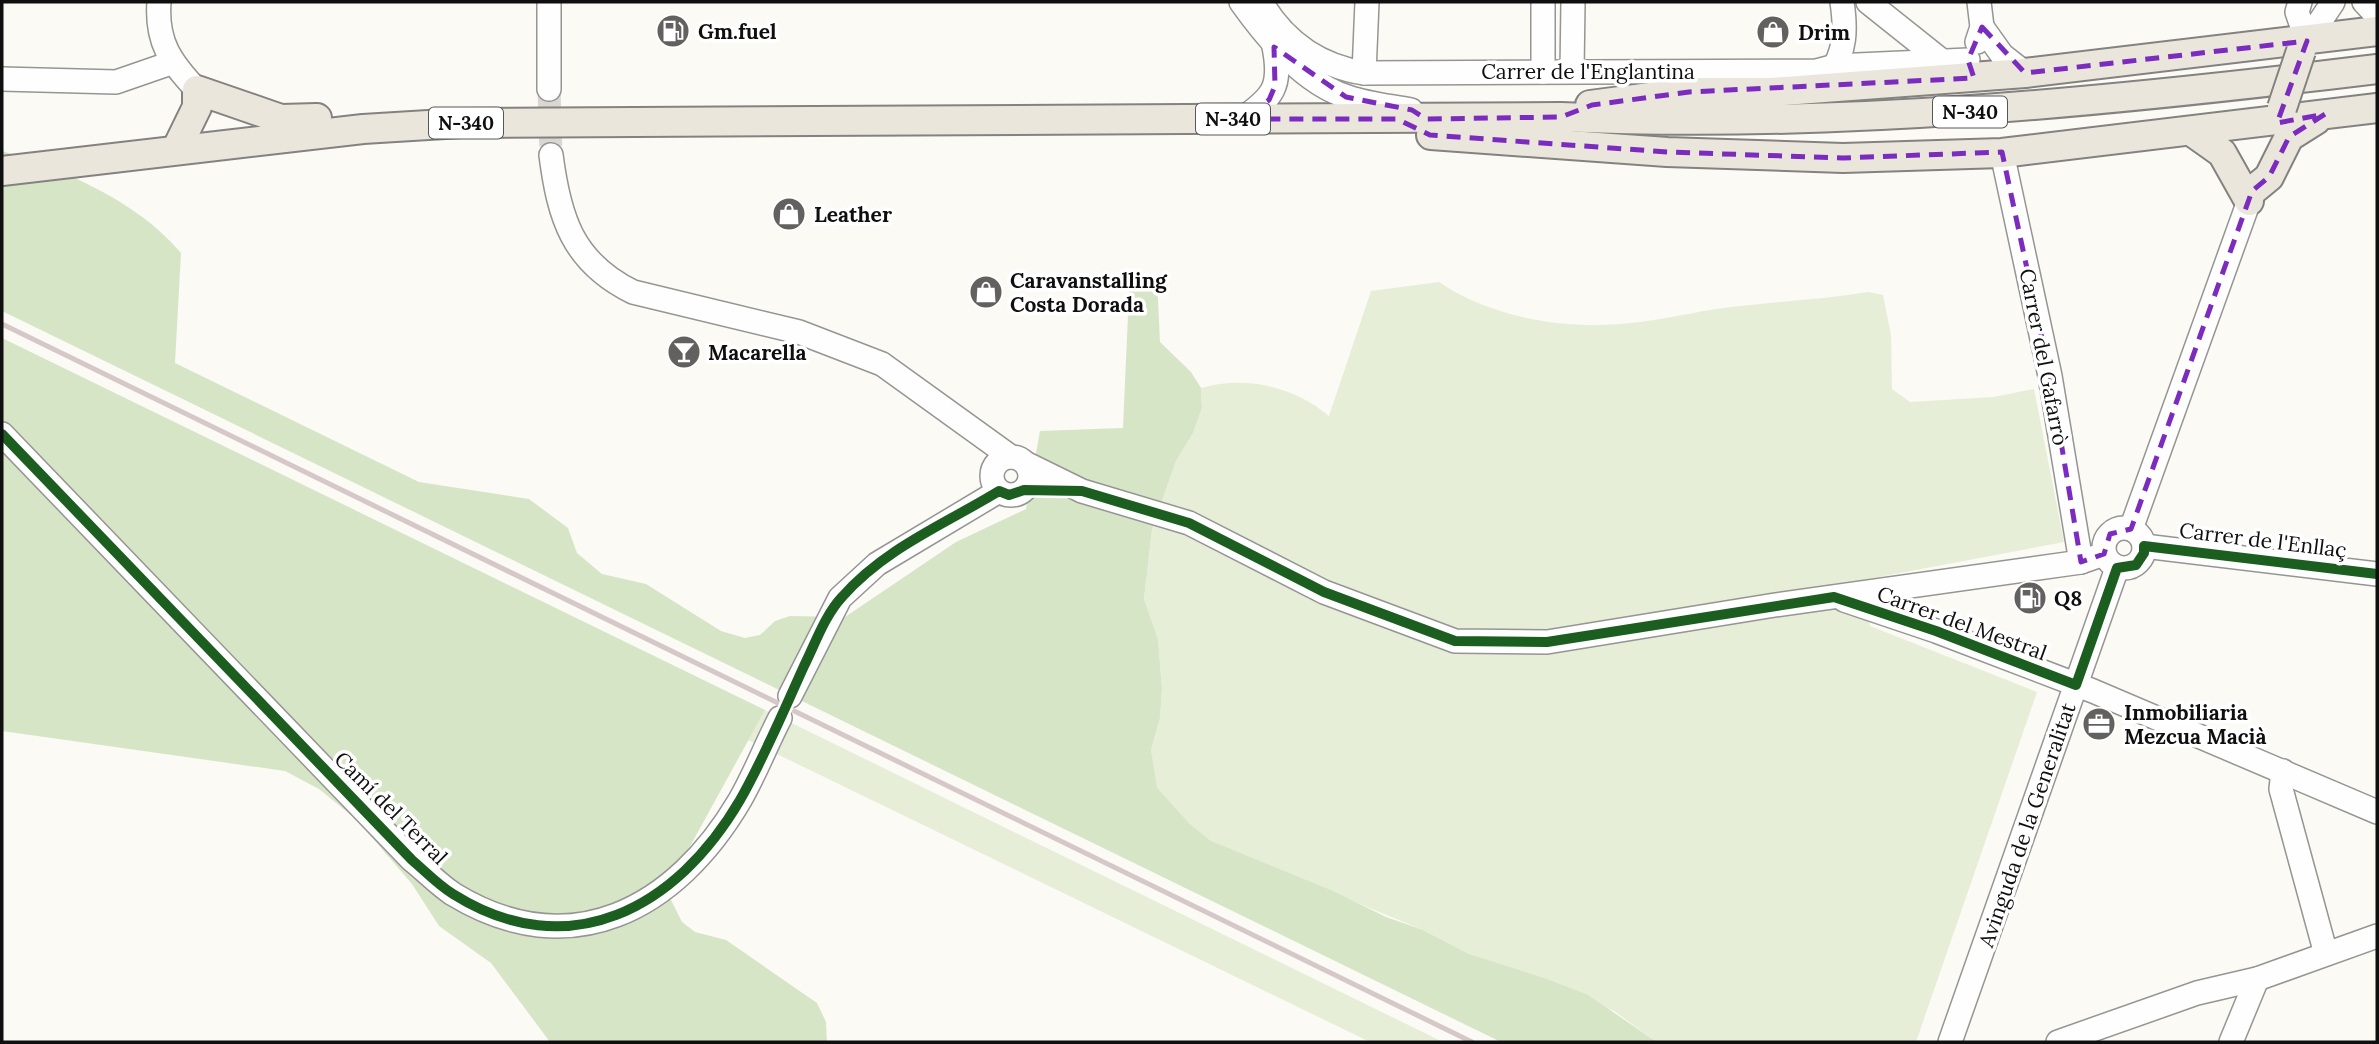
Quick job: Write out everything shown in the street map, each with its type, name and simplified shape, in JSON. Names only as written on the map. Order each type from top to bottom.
[{"type":"main road","points":[[1561,117],[1592,105],[1828,77],[1971,69],[2025,73],[2267,42],[2304,46],[2377,31]]},
{"type":"main road","points":[[2251,196],[2304,46]]},
{"type":"main road","name":"N-340","points":[[2,171],[363,129],[461,122],[1561,117],[1670,121],[1954,113],[2138,98],[2377,69]]},
{"type":"main road","points":[[176,150],[197,107],[197,90],[281,119],[336,118],[363,129]]},
{"type":"main road","points":[[1397,119],[1430,135],[1667,152],[1843,158],[2002,153],[2191,131],[2280,115],[2325,114],[2377,108]]},
{"type":"main road","points":[[2251,196],[2269,177],[2289,137],[2325,114]]},
{"type":"main road","points":[[2191,131],[2222,153],[2251,196]]},
{"type":"street","points":[[159,2],[158,23],[172,64],[197,90]]},
{"type":"street","points":[[549,89],[550,2]]},
{"type":"street","points":[[1241,2],[1274,47],[1346,97],[1412,110],[1426,119]]},
{"type":"street","name":"Carrer de l'Englantina","points":[[1261,2],[1286,33],[1327,65],[1364,73],[1816,71],[1828,77],[1942,61],[1971,69]]},
{"type":"street","points":[[1364,73],[1367,2]]},
{"type":"street","points":[[1543,2],[1543,72]]},
{"type":"street","points":[[1572,71],[1573,2]]},
{"type":"street","points":[[1828,77],[1843,50],[1845,23],[1842,2]]},
{"type":"street","points":[[1868,2],[1942,61]]},
{"type":"street","points":[[1971,69],[1982,27],[1979,2]]},
{"type":"street","points":[[2300,2],[2297,12],[2304,46]]},
{"type":"street","points":[[2304,46],[2333,2]]},
{"type":"street","points":[[2364,2],[2377,16]]},
{"type":"street","points":[[1982,27],[2002,55],[2025,73]]},
{"type":"street","points":[[1242,119],[1269,100],[1275,86],[1278,67],[1274,47]]},
{"type":"street","points":[[2,79],[116,82],[172,64]]},
{"type":"street","name":"Carrer del Gafarrò","points":[[2002,153],[2050,376],[2081,562]]},
{"type":"street","points":[[551,155],[564,224],[580,247],[600,268],[633,282],[644,292],[799,331],[882,364],[1030,475],[1024,490]]},
{"type":"street","points":[[1011,462],[1082,491],[1189,523],[1324,592],[1455,641],[1547,642],[2081,562],[2111,561],[2136,565],[2144,553],[2138,537],[2251,196]]},
{"type":"street","name":"Camí del Terral","points":[[2,433],[412,860],[452,893],[487,912],[537,924],[572,926],[620,916],[655,898],[687,869],[739,801],[780,718]]},
{"type":"street","points":[[999,491],[993,481],[1011,462]]},
{"type":"street","points":[[790,696],[840,598],[877,564],[999,491],[1015,495],[1024,490],[1082,491]]},
{"type":"street","points":[[2111,561],[2104,543],[2110,534],[2117,529],[2138,537]]},
{"type":"street","name":"Carrer de l'Enllaç","points":[[2138,537],[2377,574]]},
{"type":"street","name":"Avinguda de la Generalitat","points":[[1950,1042],[2076,685],[2111,561]]},
{"type":"street","points":[[1910,587],[1917,612],[1936,631]]},
{"type":"street","name":"Carrer del Mestral","points":[[1834,597],[1936,631],[2076,685],[2377,812]]},
{"type":"street","points":[[2283,771],[2281,789],[2326,954]]},
{"type":"street","points":[[2058,1042],[2197,993],[2257,979],[2377,936]]},
{"type":"street","points":[[2231,1042],[2257,979]]},
{"type":"highlighted area","points":[[1982,27],[2025,73],[2307,41],[2277,123],[2325,114],[2289,137],[2269,177],[2252,191],[2131,529],[2110,534],[2104,554],[2081,562],[2050,376],[2002,152],[1843,158],[1667,152],[1430,135],[1397,119],[1242,119],[1269,100],[1275,86],[1274,47],[1346,97],[1412,110],[1426,119],[1561,117],[1592,105],[1689,92],[1974,78],[1968,60]]},
{"type":"green space","points":[[2,151],[51,168],[99,190],[143,218],[181,253],[175,363],[419,482],[529,499],[568,528],[577,553],[602,574],[646,584],[721,631],[745,638],[760,635],[775,621],[790,616],[845,617],[956,542],[1026,509],[1040,431],[1123,428],[1129,292],[1140,280],[1157,278],[1160,342],[1191,372],[1201,388],[1202,408],[1193,433],[1176,461],[1152,530],[1144,599],[1158,639],[1162,689],[1160,718],[1151,750],[1157,788],[1189,823],[1211,841],[1333,891],[1386,917],[1423,930],[1469,954],[1588,995],[1657,1042],[1501,1042],[2,311]]},
{"type":"green space","points":[[1439,282],[1484,306],[1509,314],[1535,320],[1588,325],[1640,322],[1727,307],[1868,292],[1883,295],[1891,335],[1892,389],[1910,402],[1993,397],[2034,389],[2064,542],[1863,580],[1870,626],[2037,692],[1916,1042],[1657,1042],[1614,1011],[1469,954],[1423,930],[1211,841],[1189,823],[1156,788],[1151,750],[1160,718],[1162,689],[1158,639],[1144,599],[1152,531],[1176,461],[1193,433],[1202,408],[1201,388],[1235,383],[1269,386],[1301,398],[1329,416],[1371,291]]},
{"type":"green space","points":[[2,338],[765,710],[688,850],[669,874],[667,892],[682,922],[695,932],[726,940],[817,1003],[826,1022],[827,1042],[550,1042],[491,963],[439,926],[412,884],[357,820],[319,789],[285,771],[2,731]]},
{"type":"green space","points":[[765,710],[1443,1042],[1370,1042],[748,740]]},
{"type":"tunnel","points":[[549,89],[551,155]]},
{"type":"railway","points":[[2,324],[1472,1042]]},
{"type":"cycle path","points":[[2,434],[412,860],[453,894],[496,915],[538,925],[578,925],[616,915],[652,896],[685,871],[714,838],[740,800],[836,604],[877,564],[916,538],[999,491],[1009,495],[1024,490],[1082,491],[1189,523],[1324,592],[1455,641],[1547,642],[1834,597],[1936,631],[2076,685],[2117,568],[2136,565],[2144,553],[2144,546],[2377,574]]},
{"type":"place","name":"Gm.fuel","points":[[673,31]]},
{"type":"place","name":"Drim","points":[[1773,32]]},
{"type":"place","name":"Leather","points":[[789,214]]},
{"type":"place","name":"Caravanstalling Costa Dorada","points":[[986,292]]},
{"type":"place","name":"Macarella","points":[[684,352]]},
{"type":"place","name":"Q8","points":[[2030,598]]},
{"type":"place","name":"Inmobiliaria Mezcua Macià","points":[[2099,724]]}]
